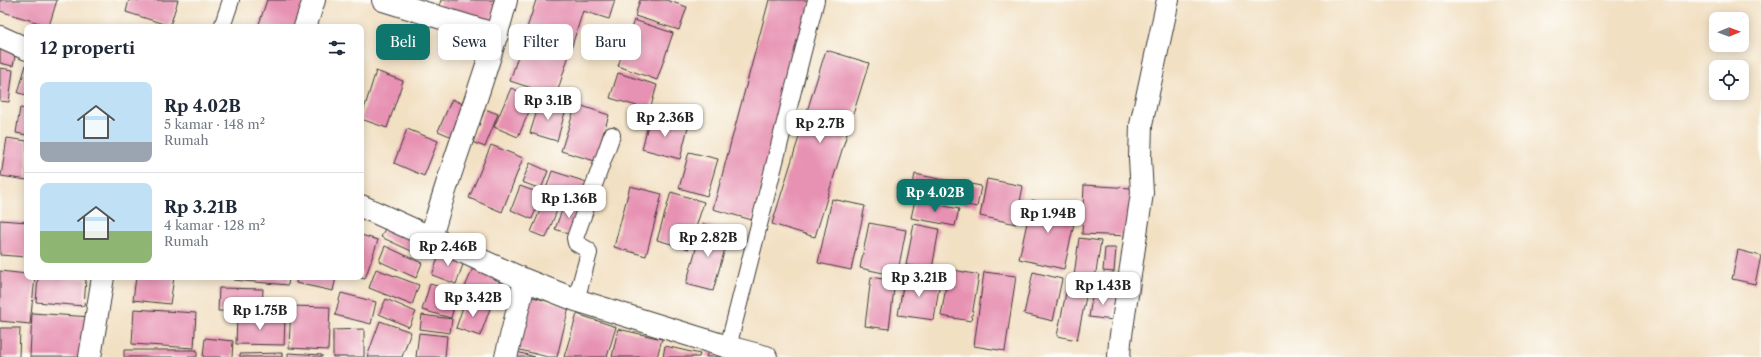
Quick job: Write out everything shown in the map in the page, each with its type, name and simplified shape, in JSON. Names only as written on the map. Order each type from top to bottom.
[{"type":"street","points":[[307,24],[314,0]]},
{"type":"street","points":[[382,0],[461,24]]},
{"type":"street","points":[[500,24],[506,0]]},
{"type":"street","points":[[1120,357],[1120,342],[1142,193],[1140,158],[1141,125],[1168,0]]},
{"type":"street","points":[[0,37],[24,48]]},
{"type":"street","points":[[430,238],[489,60]]},
{"type":"street","points":[[364,207],[526,280],[576,300],[728,347],[766,357]]},
{"type":"street","points":[[90,357],[103,280]]},
{"type":"street","points":[[506,357],[526,280]]},
{"type":"lane","points":[[223,24],[231,0]]},
{"type":"lane","points":[[728,347],[816,0]]},
{"type":"lane","points":[[576,300],[588,259],[588,250],[576,243],[575,238],[612,135]]},
{"type":"building","points":[[0,0],[57,0],[50,24],[42,24],[0,11]]},
{"type":"building","points":[[129,0],[178,0],[171,24],[164,24],[126,12]]},
{"type":"building","points":[[267,0],[305,0],[298,24],[259,24]]},
{"type":"building","points":[[441,0],[498,0],[491,24],[470,24],[437,14]]},
{"type":"building","points":[[536,0],[615,0],[609,19],[583,11],[573,42],[573,24],[528,24]]},
{"type":"building","points":[[640,0],[666,0],[687,7],[679,30],[635,16]]},
{"type":"building","points":[[769,0],[811,0],[752,220],[713,209]]},
{"type":"building","points":[[634,20],[673,33],[657,80],[618,66],[620,60],[641,60],[641,24],[633,24]]},
{"type":"building","points":[[0,43],[17,47],[13,66],[0,63]]},
{"type":"building","points":[[826,50],[869,63],[815,237],[772,224]]},
{"type":"building","points":[[517,60],[567,60],[556,96],[510,81]]},
{"type":"building","points":[[0,68],[13,70],[9,102],[0,101]]},
{"type":"building","points":[[376,71],[403,81],[387,128],[364,120],[364,109]]},
{"type":"building","points":[[24,72],[24,94],[18,93]]},
{"type":"building","points":[[618,73],[657,85],[650,110],[610,98]]},
{"type":"building","points":[[511,88],[535,98],[518,137],[494,127]]},
{"type":"building","points":[[452,99],[471,108],[457,139],[438,131]]},
{"type":"building","points":[[540,101],[566,109],[557,141],[530,133]]},
{"type":"building","points":[[576,104],[609,115],[595,161],[561,151]]},
{"type":"building","points":[[20,108],[24,109],[24,134],[16,133]]},
{"type":"building","points":[[485,109],[498,114],[485,147],[472,142]]},
{"type":"building","points":[[650,117],[688,127],[680,159],[642,149]]},
{"type":"building","points":[[407,129],[438,141],[424,176],[394,163]]},
{"type":"building","points":[[7,138],[24,141],[24,180],[1,176]]},
{"type":"building","points":[[491,145],[523,158],[502,212],[469,198]]},
{"type":"building","points":[[689,152],[718,159],[707,196],[679,188]]},
{"type":"building","points":[[530,163],[548,171],[541,189],[522,182]]},
{"type":"building","points":[[552,171],[593,184],[587,202],[546,189]]},
{"type":"building","points":[[915,174],[949,181],[944,202],[911,194]]},
{"type":"building","points":[[987,179],[1023,186],[1016,224],[980,216]]},
{"type":"building","points":[[955,181],[981,186],[977,207],[951,202]]},
{"type":"building","points":[[1084,185],[1131,188],[1129,236],[1082,234]]},
{"type":"building","points":[[520,186],[542,194],[532,219],[511,210]]},
{"type":"building","points":[[630,186],[662,194],[646,256],[614,247]]},
{"type":"building","points":[[671,192],[704,202],[689,249],[657,240]]},
{"type":"building","points":[[546,196],[560,203],[546,238],[531,232]]},
{"type":"building","points":[[832,199],[865,206],[851,270],[818,263]]},
{"type":"building","points":[[915,200],[959,209],[955,226],[911,218]]},
{"type":"building","points":[[1032,200],[1077,210],[1064,269],[1019,259]]},
{"type":"building","points":[[565,202],[584,210],[574,236],[555,229]]},
{"type":"building","points":[[0,220],[24,222],[24,257],[0,255]]},
{"type":"building","points":[[389,220],[427,238],[420,255],[381,237]]},
{"type":"building","points":[[869,223],[906,230],[897,276],[860,268]]},
{"type":"building","points":[[703,224],[730,231],[713,291],[686,284]]},
{"type":"building","points":[[914,224],[939,229],[932,269],[906,265]]},
{"type":"building","points":[[364,236],[378,240],[364,279]]},
{"type":"building","points":[[1079,238],[1101,241],[1095,278],[1074,276]]},
{"type":"building","points":[[385,246],[422,263],[416,278],[379,261]]},
{"type":"building","points":[[1105,248],[1116,248],[1114,272],[1103,271]]},
{"type":"building","points":[[441,250],[465,259],[456,284],[432,275]]},
{"type":"building","points":[[1738,250],[1761,256],[1755,284],[1732,279]]},
{"type":"building","points":[[476,261],[503,273],[489,305],[462,294]]},
{"type":"building","points":[[376,269],[419,285],[412,305],[369,288]]},
{"type":"building","points":[[949,269],[979,275],[971,321],[941,316]]},
{"type":"building","points":[[0,271],[24,274],[24,280],[35,280],[30,324],[0,321]]},
{"type":"building","points":[[984,272],[1016,276],[1005,351],[974,346]]},
{"type":"building","points":[[1033,272],[1062,279],[1053,321],[1024,314]]},
{"type":"building","points":[[905,275],[940,281],[934,320],[898,315]]},
{"type":"building","points":[[871,277],[895,281],[889,329],[865,326]]},
{"type":"building","points":[[38,280],[86,280],[84,306],[36,302]]},
{"type":"building","points":[[136,280],[174,280],[170,304],[133,300]]},
{"type":"building","points":[[233,280],[289,280],[288,285]]},
{"type":"building","points":[[296,280],[335,280],[333,291],[296,283]]},
{"type":"building","points":[[430,284],[458,292],[451,318],[422,310]]},
{"type":"building","points":[[219,288],[263,289],[262,312],[218,311]]},
{"type":"building","points":[[1067,288],[1087,292],[1077,340],[1057,336]]},
{"type":"building","points":[[1093,291],[1117,294],[1113,320],[1089,317]]},
{"type":"building","points":[[341,293],[376,302],[371,324],[335,315]]},
{"type":"building","points":[[529,296],[569,307],[557,357],[548,357],[516,349]]},
{"type":"building","points":[[386,299],[416,312],[409,327],[379,314]]},
{"type":"building","points":[[465,301],[490,309],[480,336],[456,328]]},
{"type":"building","points":[[291,306],[330,307],[328,350],[289,348]]},
{"type":"building","points":[[134,309],[196,313],[194,348],[132,344]]},
{"type":"building","points":[[32,313],[91,317],[89,357],[30,357]]},
{"type":"building","points":[[577,314],[616,327],[607,357],[564,357]]},
{"type":"building","points":[[422,315],[452,319],[450,333],[420,329]]},
{"type":"building","points":[[237,317],[285,319],[284,345],[236,344]]},
{"type":"building","points":[[380,321],[411,332],[402,357],[367,357]]},
{"type":"building","points":[[0,328],[20,328],[19,357],[0,357]]},
{"type":"building","points":[[364,329],[364,357],[333,357],[333,330]]},
{"type":"building","points":[[618,329],[662,339],[657,357],[612,357]]},
{"type":"building","points":[[419,333],[447,336],[445,357],[416,357]]},
{"type":"building","points":[[205,338],[233,341],[232,357],[203,357]]},
{"type":"building","points":[[665,346],[700,354],[699,357],[663,357]]},
{"type":"building","points":[[124,350],[197,350],[197,357],[124,357]]},
{"type":"building","points":[[708,351],[732,357],[706,357]]},
{"type":"building","points":[[517,352],[535,357],[516,357]]},
{"type":"building","points":[[282,353],[282,357],[240,357],[240,354]]},
{"type":"building","points":[[288,353],[322,355],[322,357],[288,357]]}]
